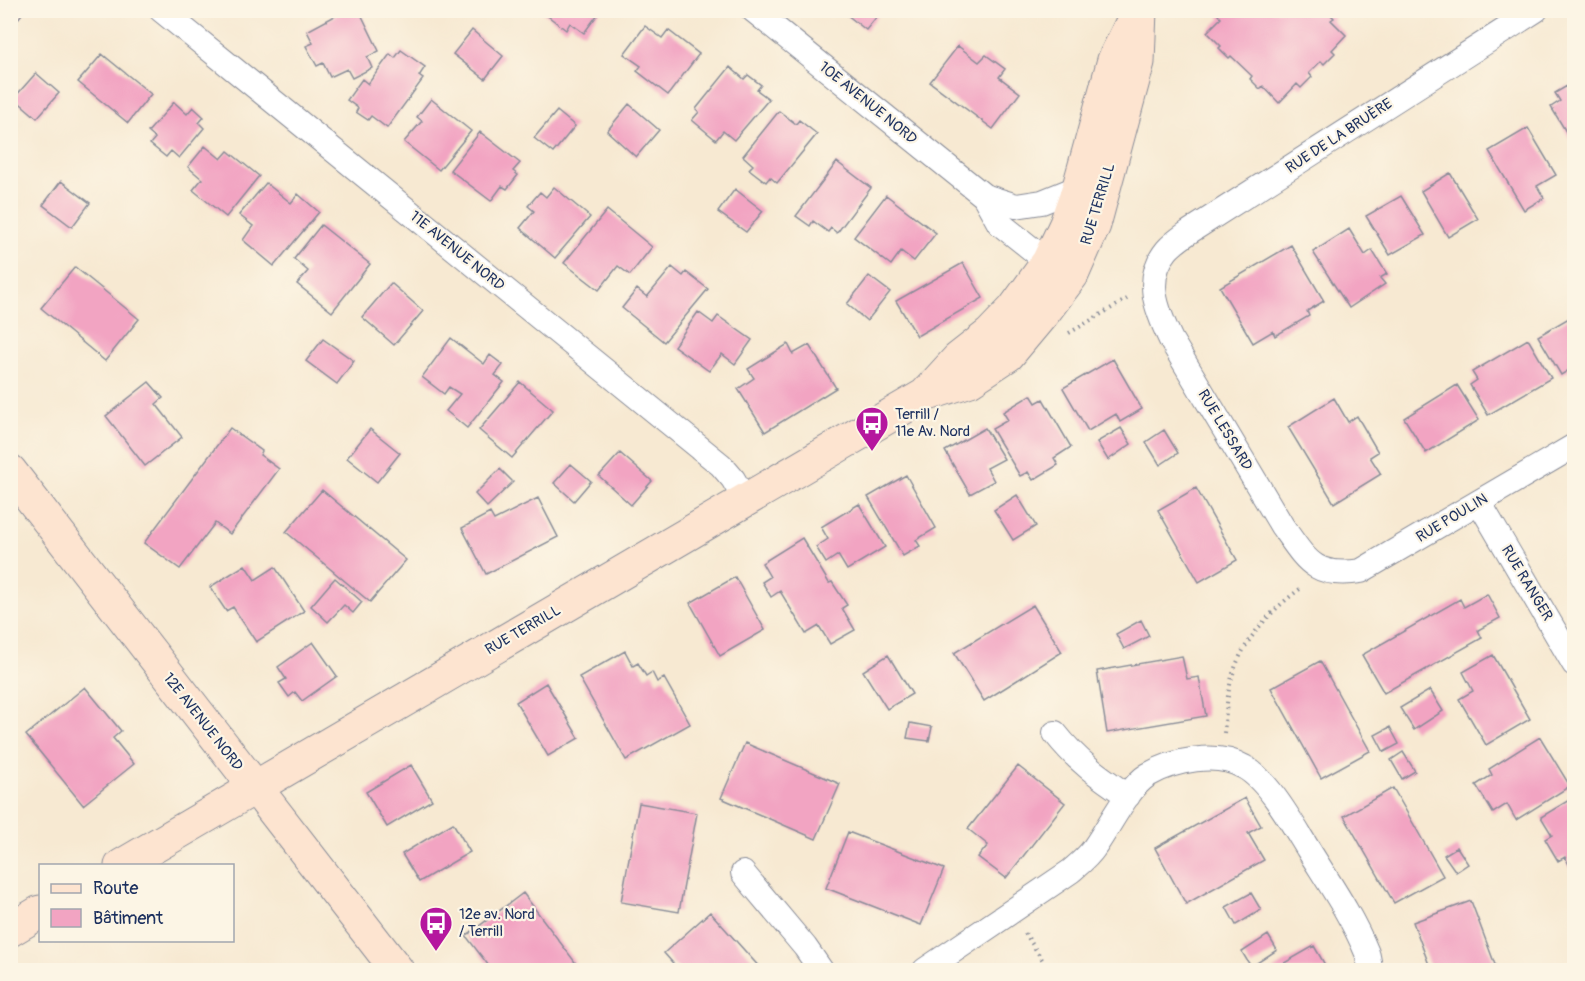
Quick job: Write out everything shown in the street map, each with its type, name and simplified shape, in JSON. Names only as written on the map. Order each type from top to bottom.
[{"type":"street","name":"11E AVENUE NORD","points":[[161,10],[721,465],[733,479],[745,500]]},
{"type":"street","name":"10E AVENUE NORD","points":[[753,10],[984,196],[1016,206],[1042,202],[1079,187]]},
{"type":"street","name":"RUE TERRILL","points":[[925,395],[958,359],[990,334],[1014,309],[1048,262],[1066,224],[1079,187],[1114,60],[1139,10]]},
{"type":"street","name":"RUE TERRILL","points":[[124,864],[925,395],[970,380],[1008,355],[1072,275],[1094,225],[1138,62],[1139,10]]},
{"type":"street","name":"RUE DE LA BRUÈRE","points":[[1154,283],[1167,250],[1189,232],[1536,10]]},
{"type":"street","name":"10E AVENUE NORD","points":[[984,196],[999,223],[1048,262]]},
{"type":"street","name":"RUE LESSARD","points":[[1154,283],[1158,313],[1171,340],[1282,526],[1313,565],[1326,572]]},
{"type":"street","name":"RUE POULIN","points":[[1326,572],[1340,574],[1361,571],[1575,446]]},
{"type":"street","name":"12E AVENUE NORD","points":[[10,471],[397,970]]},
{"type":"street","name":"RUE RANGER","points":[[1479,502],[1575,664]]},
{"type":"street","points":[[1055,732],[1072,754],[1090,771],[1128,796]]},
{"type":"street","points":[[925,970],[1071,871],[1092,852],[1128,796],[1146,776],[1167,766],[1199,759],[1220,759],[1244,766],[1261,781],[1286,814],[1344,905],[1367,954],[1371,970]]},
{"type":"street","points":[[743,873],[805,947],[821,970]]},
{"type":"street","points":[[10,930],[39,913]]},
{"type":"path","points":[[1064,337],[1154,283]]},
{"type":"path","points":[[1220,759],[1232,677],[1242,650],[1260,626],[1297,591],[1326,572]]},
{"type":"path","points":[[1011,912],[1049,970]]},
{"type":"building","points":[[10,10],[25,10],[14,24],[10,21]]},
{"type":"building","points":[[346,10],[359,10],[379,51],[367,57],[372,68],[352,78],[347,69],[330,77],[323,63],[317,66],[306,46],[313,43],[307,31]]},
{"type":"building","points":[[540,10],[601,10],[584,33],[570,23],[566,30]]},
{"type":"building","points":[[841,10],[882,10],[866,30]]},
{"type":"building","points":[[1222,10],[1326,10],[1334,18],[1331,20],[1346,35],[1332,50],[1335,53],[1324,64],[1321,61],[1309,73],[1312,77],[1301,88],[1297,84],[1279,103],[1263,86],[1260,89],[1250,79],[1252,76],[1231,56],[1229,58],[1207,32],[1221,18],[1218,15]]},
{"type":"building","points":[[645,26],[662,38],[668,30],[699,54],[668,95],[637,71],[641,66],[624,54]]},
{"type":"building","points":[[472,30],[503,56],[485,79],[453,54]]},
{"type":"building","points":[[958,46],[979,62],[986,55],[1005,69],[999,77],[1020,93],[993,129],[930,82]]},
{"type":"building","points":[[401,50],[425,67],[419,76],[423,79],[387,128],[371,116],[368,120],[356,112],[358,108],[347,100],[362,79],[368,84],[390,54],[395,58]]},
{"type":"building","points":[[102,54],[151,94],[128,123],[78,82]]},
{"type":"building","points":[[730,67],[744,79],[748,75],[761,85],[757,90],[769,99],[734,140],[723,131],[716,140],[692,120],[699,112],[696,109]]},
{"type":"building","points":[[36,73],[59,93],[37,118],[14,98]]},
{"type":"building","points":[[1567,86],[1572,94],[1574,93],[1574,145],[1551,107],[1560,101],[1555,93]]},
{"type":"building","points":[[431,99],[471,131],[439,170],[404,142],[422,121],[417,117]]},
{"type":"building","points":[[174,102],[187,114],[193,107],[204,117],[199,123],[204,128],[179,158],[171,151],[166,157],[150,144],[155,138],[148,132]]},
{"type":"building","points":[[629,104],[659,130],[636,157],[607,131]]},
{"type":"building","points":[[557,111],[575,126],[553,153],[534,138]]},
{"type":"building","points":[[779,111],[796,124],[799,120],[817,134],[777,183],[770,177],[766,182],[749,169],[753,165],[743,156]]},
{"type":"building","points":[[1528,128],[1556,175],[1537,186],[1544,198],[1524,210],[1489,151]]},
{"type":"building","points":[[480,132],[520,163],[513,171],[518,175],[507,189],[502,186],[491,201],[450,170]]},
{"type":"building","points":[[205,146],[221,159],[228,151],[259,176],[226,217],[193,190],[202,179],[188,167]]},
{"type":"building","points":[[837,162],[871,188],[837,233],[831,228],[828,232],[813,221],[810,226],[796,216]]},
{"type":"building","points":[[1450,173],[1478,219],[1448,237],[1421,191]]},
{"type":"building","points":[[61,181],[90,203],[72,227],[43,205]]},
{"type":"building","points":[[266,183],[291,203],[298,194],[319,212],[274,266],[243,240],[253,226],[239,215]]},
{"type":"building","points":[[554,187],[590,217],[555,258],[520,228],[534,211],[528,206],[540,192],[546,197]]},
{"type":"building","points":[[735,189],[763,211],[746,232],[718,212]]},
{"type":"building","points":[[886,195],[936,233],[914,261],[901,251],[891,265],[854,237]]},
{"type":"building","points":[[1401,196],[1425,235],[1390,255],[1366,216]]},
{"type":"building","points":[[607,210],[652,247],[630,275],[618,266],[599,290],[564,263]]},
{"type":"building","points":[[321,225],[370,264],[332,312],[297,284],[308,271],[294,259]]},
{"type":"building","points":[[1349,229],[1365,255],[1372,250],[1387,274],[1380,278],[1385,284],[1349,308],[1313,252]]},
{"type":"building","points":[[1291,245],[1324,301],[1307,311],[1309,316],[1275,336],[1273,331],[1253,343],[1220,287]]},
{"type":"building","points":[[963,263],[983,298],[917,336],[896,301]]},
{"type":"building","points":[[75,267],[139,319],[105,361],[41,308]]},
{"type":"building","points":[[672,267],[683,276],[686,272],[708,289],[664,342],[622,308],[637,289],[647,297]]},
{"type":"building","points":[[869,276],[890,292],[867,321],[847,304]]},
{"type":"building","points":[[391,283],[423,311],[394,345],[362,317]]},
{"type":"building","points":[[698,312],[713,323],[718,316],[752,340],[735,364],[722,354],[709,371],[674,346]]},
{"type":"building","points":[[1574,315],[1574,367],[1561,375],[1538,336]]},
{"type":"building","points":[[451,338],[484,364],[490,355],[503,365],[495,375],[504,382],[467,428],[446,411],[460,394],[449,387],[444,394],[422,377]]},
{"type":"building","points":[[323,339],[354,361],[337,384],[306,361]]},
{"type":"building","points":[[1528,339],[1551,378],[1488,415],[1470,385],[1477,380],[1472,372]]},
{"type":"building","points":[[788,344],[793,354],[809,345],[836,388],[765,432],[738,389],[754,378],[748,369]]},
{"type":"building","points":[[1113,359],[1142,409],[1120,422],[1116,414],[1088,431],[1063,388]]},
{"type":"building","points":[[149,382],[163,398],[156,404],[182,437],[145,466],[106,416]]},
{"type":"building","points":[[520,382],[553,410],[512,458],[479,430]]},
{"type":"building","points":[[1457,385],[1479,420],[1426,453],[1404,418]]},
{"type":"building","points":[[1031,395],[1036,403],[1043,399],[1071,447],[1054,458],[1058,465],[1033,480],[1028,472],[1020,476],[992,429],[1008,420],[1003,412]]},
{"type":"building","points":[[1334,398],[1348,422],[1357,416],[1378,452],[1370,457],[1381,474],[1334,503],[1288,427]]},
{"type":"building","points":[[230,428],[262,451],[260,455],[279,469],[230,534],[215,523],[180,569],[144,543]]},
{"type":"building","points":[[985,428],[1004,459],[987,468],[994,481],[970,494],[945,451]]},
{"type":"building","points":[[1121,428],[1131,444],[1108,460],[1097,442]]},
{"type":"building","points":[[370,429],[400,453],[377,482],[347,458]]},
{"type":"building","points":[[1164,430],[1178,453],[1160,465],[1146,442]]},
{"type":"building","points":[[620,453],[652,481],[631,505],[599,476]]},
{"type":"building","points":[[571,464],[591,481],[574,501],[554,483]]},
{"type":"building","points":[[500,469],[513,482],[487,507],[475,494]]},
{"type":"building","points":[[906,475],[936,528],[916,540],[920,546],[903,556],[868,497]]},
{"type":"building","points":[[1196,488],[1237,560],[1199,582],[1158,510]]},
{"type":"building","points":[[322,490],[406,560],[370,602],[286,532]]},
{"type":"building","points":[[1017,495],[1036,526],[1013,540],[994,510]]},
{"type":"building","points":[[538,498],[558,537],[486,574],[462,528],[490,513],[494,520]]},
{"type":"building","points":[[859,504],[885,547],[847,570],[838,555],[826,563],[816,547],[828,539],[821,527]]},
{"type":"building","points":[[802,538],[829,583],[832,582],[847,605],[842,608],[855,630],[830,644],[819,626],[806,634],[780,591],[771,597],[762,582],[770,577],[762,563]]},
{"type":"building","points":[[245,565],[255,580],[275,567],[304,611],[256,642],[233,607],[226,611],[210,587]]},
{"type":"building","points":[[735,577],[765,630],[720,656],[690,603]]},
{"type":"building","points":[[335,578],[362,602],[353,613],[344,605],[328,622],[311,606]]},
{"type":"building","points":[[1487,594],[1500,618],[1478,630],[1482,638],[1384,693],[1362,655],[1460,599],[1464,607]]},
{"type":"building","points":[[1033,605],[1062,652],[984,701],[954,653]]},
{"type":"building","points":[[1141,620],[1149,636],[1124,649],[1116,634]]},
{"type":"building","points":[[313,642],[337,676],[302,701],[295,692],[289,697],[279,683],[286,679],[278,667]]},
{"type":"building","points":[[625,651],[633,666],[638,663],[646,676],[652,672],[657,682],[664,678],[690,724],[626,760],[579,677]]},
{"type":"building","points":[[888,655],[912,694],[887,709],[863,671]]},
{"type":"building","points":[[1493,655],[1530,719],[1486,745],[1459,699],[1473,691],[1463,672]]},
{"type":"building","points":[[1182,656],[1187,679],[1199,677],[1206,716],[1107,733],[1097,671]]},
{"type":"building","points":[[1320,661],[1370,751],[1321,778],[1271,688]]},
{"type":"building","points":[[546,683],[579,738],[548,756],[516,702]]},
{"type":"building","points":[[85,687],[121,731],[113,738],[134,764],[83,805],[26,735]]},
{"type":"building","points":[[1430,690],[1443,711],[1414,730],[1400,708]]},
{"type":"building","points":[[910,723],[932,727],[929,741],[907,738]]},
{"type":"building","points":[[1390,727],[1399,744],[1384,752],[1375,735]]},
{"type":"building","points":[[1540,737],[1570,786],[1516,820],[1507,804],[1493,813],[1476,785],[1492,775],[1489,769]]},
{"type":"building","points":[[745,743],[840,784],[816,839],[721,798]]},
{"type":"building","points":[[1403,752],[1415,771],[1402,779],[1391,760]]},
{"type":"building","points":[[411,765],[432,800],[387,827],[366,792]]},
{"type":"building","points":[[1018,766],[1065,803],[1006,878],[978,857],[988,845],[968,829]]},
{"type":"building","points":[[1393,788],[1443,876],[1394,903],[1344,816]]},
{"type":"building","points":[[1574,797],[1574,874],[1565,857],[1558,861],[1545,839],[1552,835],[1541,817]]},
{"type":"building","points":[[1245,798],[1261,826],[1248,833],[1264,860],[1186,904],[1155,848]]},
{"type":"building","points":[[639,803],[697,813],[679,912],[621,902]]},
{"type":"building","points":[[453,823],[470,852],[419,882],[402,854]]},
{"type":"building","points":[[848,832],[944,869],[921,925],[826,888]]},
{"type":"building","points":[[1457,847],[1468,864],[1456,872],[1444,855]]},
{"type":"building","points":[[523,893],[575,962],[564,970],[492,970],[466,936]]},
{"type":"building","points":[[1251,893],[1261,910],[1236,925],[1226,907]]},
{"type":"building","points":[[1471,901],[1497,970],[1431,970],[1413,922]]},
{"type":"building","points":[[710,912],[762,970],[679,970],[664,953]]},
{"type":"building","points":[[1268,935],[1277,950],[1251,967],[1242,952]]},
{"type":"building","points":[[1314,946],[1328,970],[1272,970]]},
{"type":"place","name":"Terrill / 11e Av. Nord","points":[[872,452]]},
{"type":"place","name":"12e av. Nord / Terrill","points":[[436,952]]}]
